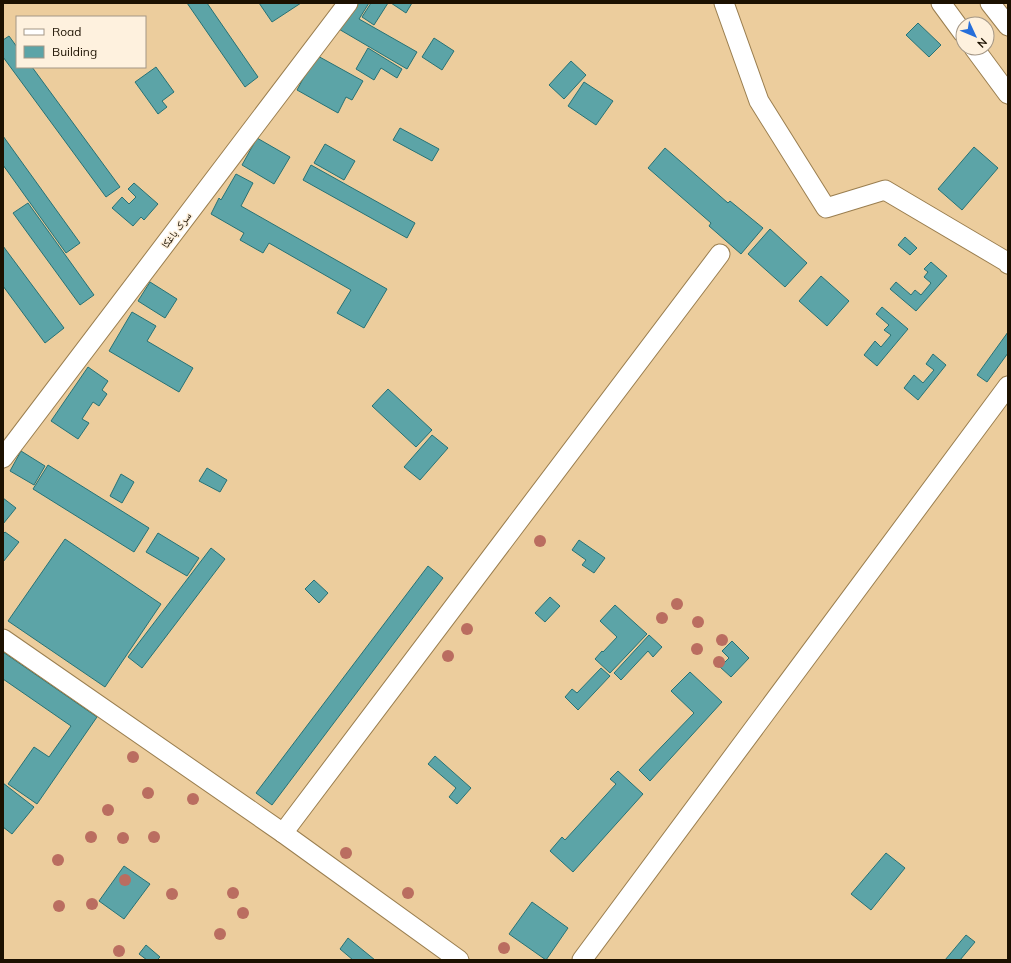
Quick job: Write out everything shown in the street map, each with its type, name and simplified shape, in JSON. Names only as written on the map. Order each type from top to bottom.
[{"type":"street","name":"سرک باغکا","points":[[3,458],[348,3]]},
{"type":"street","points":[[724,3],[759,102],[826,208],[886,190],[1008,264]]},
{"type":"street","points":[[941,3],[955,22]]},
{"type":"street","points":[[990,3],[1008,26]]},
{"type":"street","points":[[980,56],[1008,94]]},
{"type":"street","points":[[283,833],[720,254]]},
{"type":"street","points":[[582,960],[1008,386]]},
{"type":"street","points":[[3,639],[283,833],[459,960]]},
{"type":"building","points":[[187,3],[207,3],[258,77],[245,87]]},
{"type":"building","points":[[259,3],[301,3],[272,22]]},
{"type":"building","points":[[352,3],[369,3],[359,19],[417,52],[407,69],[337,28]]},
{"type":"building","points":[[371,3],[388,3],[374,25],[362,17]]},
{"type":"building","points":[[391,3],[412,3],[406,13]]},
{"type":"building","points":[[918,23],[941,45],[929,57],[906,35]]},
{"type":"building","points":[[9,36],[16,46],[16,68],[33,68],[120,187],[106,197],[3,57],[3,40]]},
{"type":"building","points":[[434,38],[454,51],[442,70],[422,57]]},
{"type":"building","points":[[368,48],[402,69],[397,78],[381,68],[374,80],[356,69]]},
{"type":"building","points":[[316,55],[363,81],[352,100],[346,97],[338,113],[297,90]]},
{"type":"building","points":[[571,61],[586,75],[564,99],[549,85]]},
{"type":"building","points":[[156,67],[174,92],[162,101],[167,107],[158,114],[135,82]]},
{"type":"building","points":[[584,82],[613,101],[596,125],[568,106]]},
{"type":"building","points":[[400,128],[439,149],[432,161],[393,140]]},
{"type":"building","points":[[3,136],[80,243],[66,253],[3,165]]},
{"type":"building","points":[[257,138],[290,157],[274,184],[242,165]]},
{"type":"building","points":[[325,144],[355,161],[344,180],[314,163]]},
{"type":"building","points":[[974,147],[998,168],[962,210],[938,189]]},
{"type":"building","points":[[665,148],[728,203],[730,201],[763,228],[741,254],[709,226],[711,223],[648,168]]},
{"type":"building","points":[[311,165],[415,223],[407,238],[303,180]]},
{"type":"building","points":[[236,174],[253,183],[241,206],[387,289],[364,328],[337,313],[351,290],[269,243],[263,253],[240,240],[244,233],[211,214],[219,198],[221,200]]},
{"type":"building","points":[[134,183],[158,204],[144,220],[141,217],[133,226],[112,208],[122,197],[129,204],[136,197],[128,189]]},
{"type":"building","points":[[28,203],[94,295],[80,305],[13,213]]},
{"type":"building","points":[[770,229],[807,263],[785,287],[748,254]]},
{"type":"building","points":[[905,237],[917,248],[910,255],[898,245]]},
{"type":"building","points":[[3,246],[64,328],[45,343],[3,286]]},
{"type":"building","points":[[931,262],[947,276],[916,311],[890,289],[896,282],[911,295],[915,290],[921,295],[931,283],[924,277],[928,272],[924,269]]},
{"type":"building","points":[[821,276],[849,301],[827,326],[799,301]]},
{"type":"building","points":[[150,282],[177,299],[165,318],[138,301]]},
{"type":"building","points":[[882,307],[908,329],[877,366],[864,355],[875,341],[881,347],[891,335],[884,330],[889,325],[876,314]]},
{"type":"building","points":[[132,312],[156,326],[147,341],[193,368],[179,392],[109,351]]},
{"type":"building","points":[[1008,332],[1008,353],[987,382],[977,375]]},
{"type":"building","points":[[933,354],[946,365],[918,400],[904,388],[914,375],[923,383],[934,370],[926,364]]},
{"type":"building","points":[[88,367],[108,381],[102,390],[107,394],[99,406],[93,402],[82,419],[89,423],[78,439],[51,421]]},
{"type":"building","points":[[388,389],[432,430],[416,447],[372,406]]},
{"type":"building","points":[[432,435],[448,448],[420,480],[404,467]]},
{"type":"building","points":[[21,451],[45,466],[34,485],[10,471]]},
{"type":"building","points":[[48,465],[149,528],[134,552],[33,489]]},
{"type":"building","points":[[207,468],[227,480],[220,492],[199,481]]},
{"type":"building","points":[[121,474],[134,482],[122,503],[110,496]]},
{"type":"building","points":[[3,498],[16,508],[3,524]]},
{"type":"building","points":[[5,532],[19,542],[3,562],[3,534]]},
{"type":"building","points":[[158,533],[199,558],[187,576],[146,552]]},
{"type":"building","points":[[65,539],[161,604],[105,687],[8,621]]},
{"type":"building","points":[[579,540],[605,558],[594,573],[582,565],[586,560],[572,550]]},
{"type":"building","points":[[211,548],[225,559],[142,668],[128,657]]},
{"type":"building","points":[[428,566],[443,578],[272,805],[256,793]]},
{"type":"building","points":[[314,580],[328,593],[319,603],[305,589]]},
{"type":"building","points":[[550,597],[560,606],[545,622],[535,613]]},
{"type":"building","points":[[615,605],[647,634],[610,673],[595,659],[617,637],[600,621]]},
{"type":"building","points":[[649,635],[662,647],[653,657],[648,651],[621,680],[614,673]]},
{"type":"building","points":[[732,641],[749,658],[731,677],[720,667],[729,658],[722,651]]},
{"type":"building","points":[[3,652],[97,717],[37,804],[8,784],[34,747],[49,757],[71,726],[3,679]]},
{"type":"building","points":[[601,668],[610,676],[578,710],[565,697],[572,689],[577,693]]},
{"type":"building","points":[[690,672],[722,702],[650,781],[639,770],[694,713],[671,691]]},
{"type":"building","points":[[435,756],[471,788],[457,804],[449,797],[456,788],[428,764]]},
{"type":"building","points":[[618,771],[643,794],[573,872],[550,851],[562,837],[565,840],[616,784],[610,779]]},
{"type":"building","points":[[3,783],[34,807],[12,834],[3,827]]},
{"type":"building","points":[[886,853],[905,868],[871,910],[851,894]]},
{"type":"building","points":[[124,866],[150,884],[124,919],[99,901]]},
{"type":"building","points":[[532,902],[568,928],[546,960],[509,934]]},
{"type":"building","points":[[966,935],[975,942],[960,960],[945,960]]},
{"type":"building","points":[[348,938],[375,960],[353,960],[340,949]]},
{"type":"building","points":[[146,945],[160,957],[157,960],[147,960],[139,954]]}]
